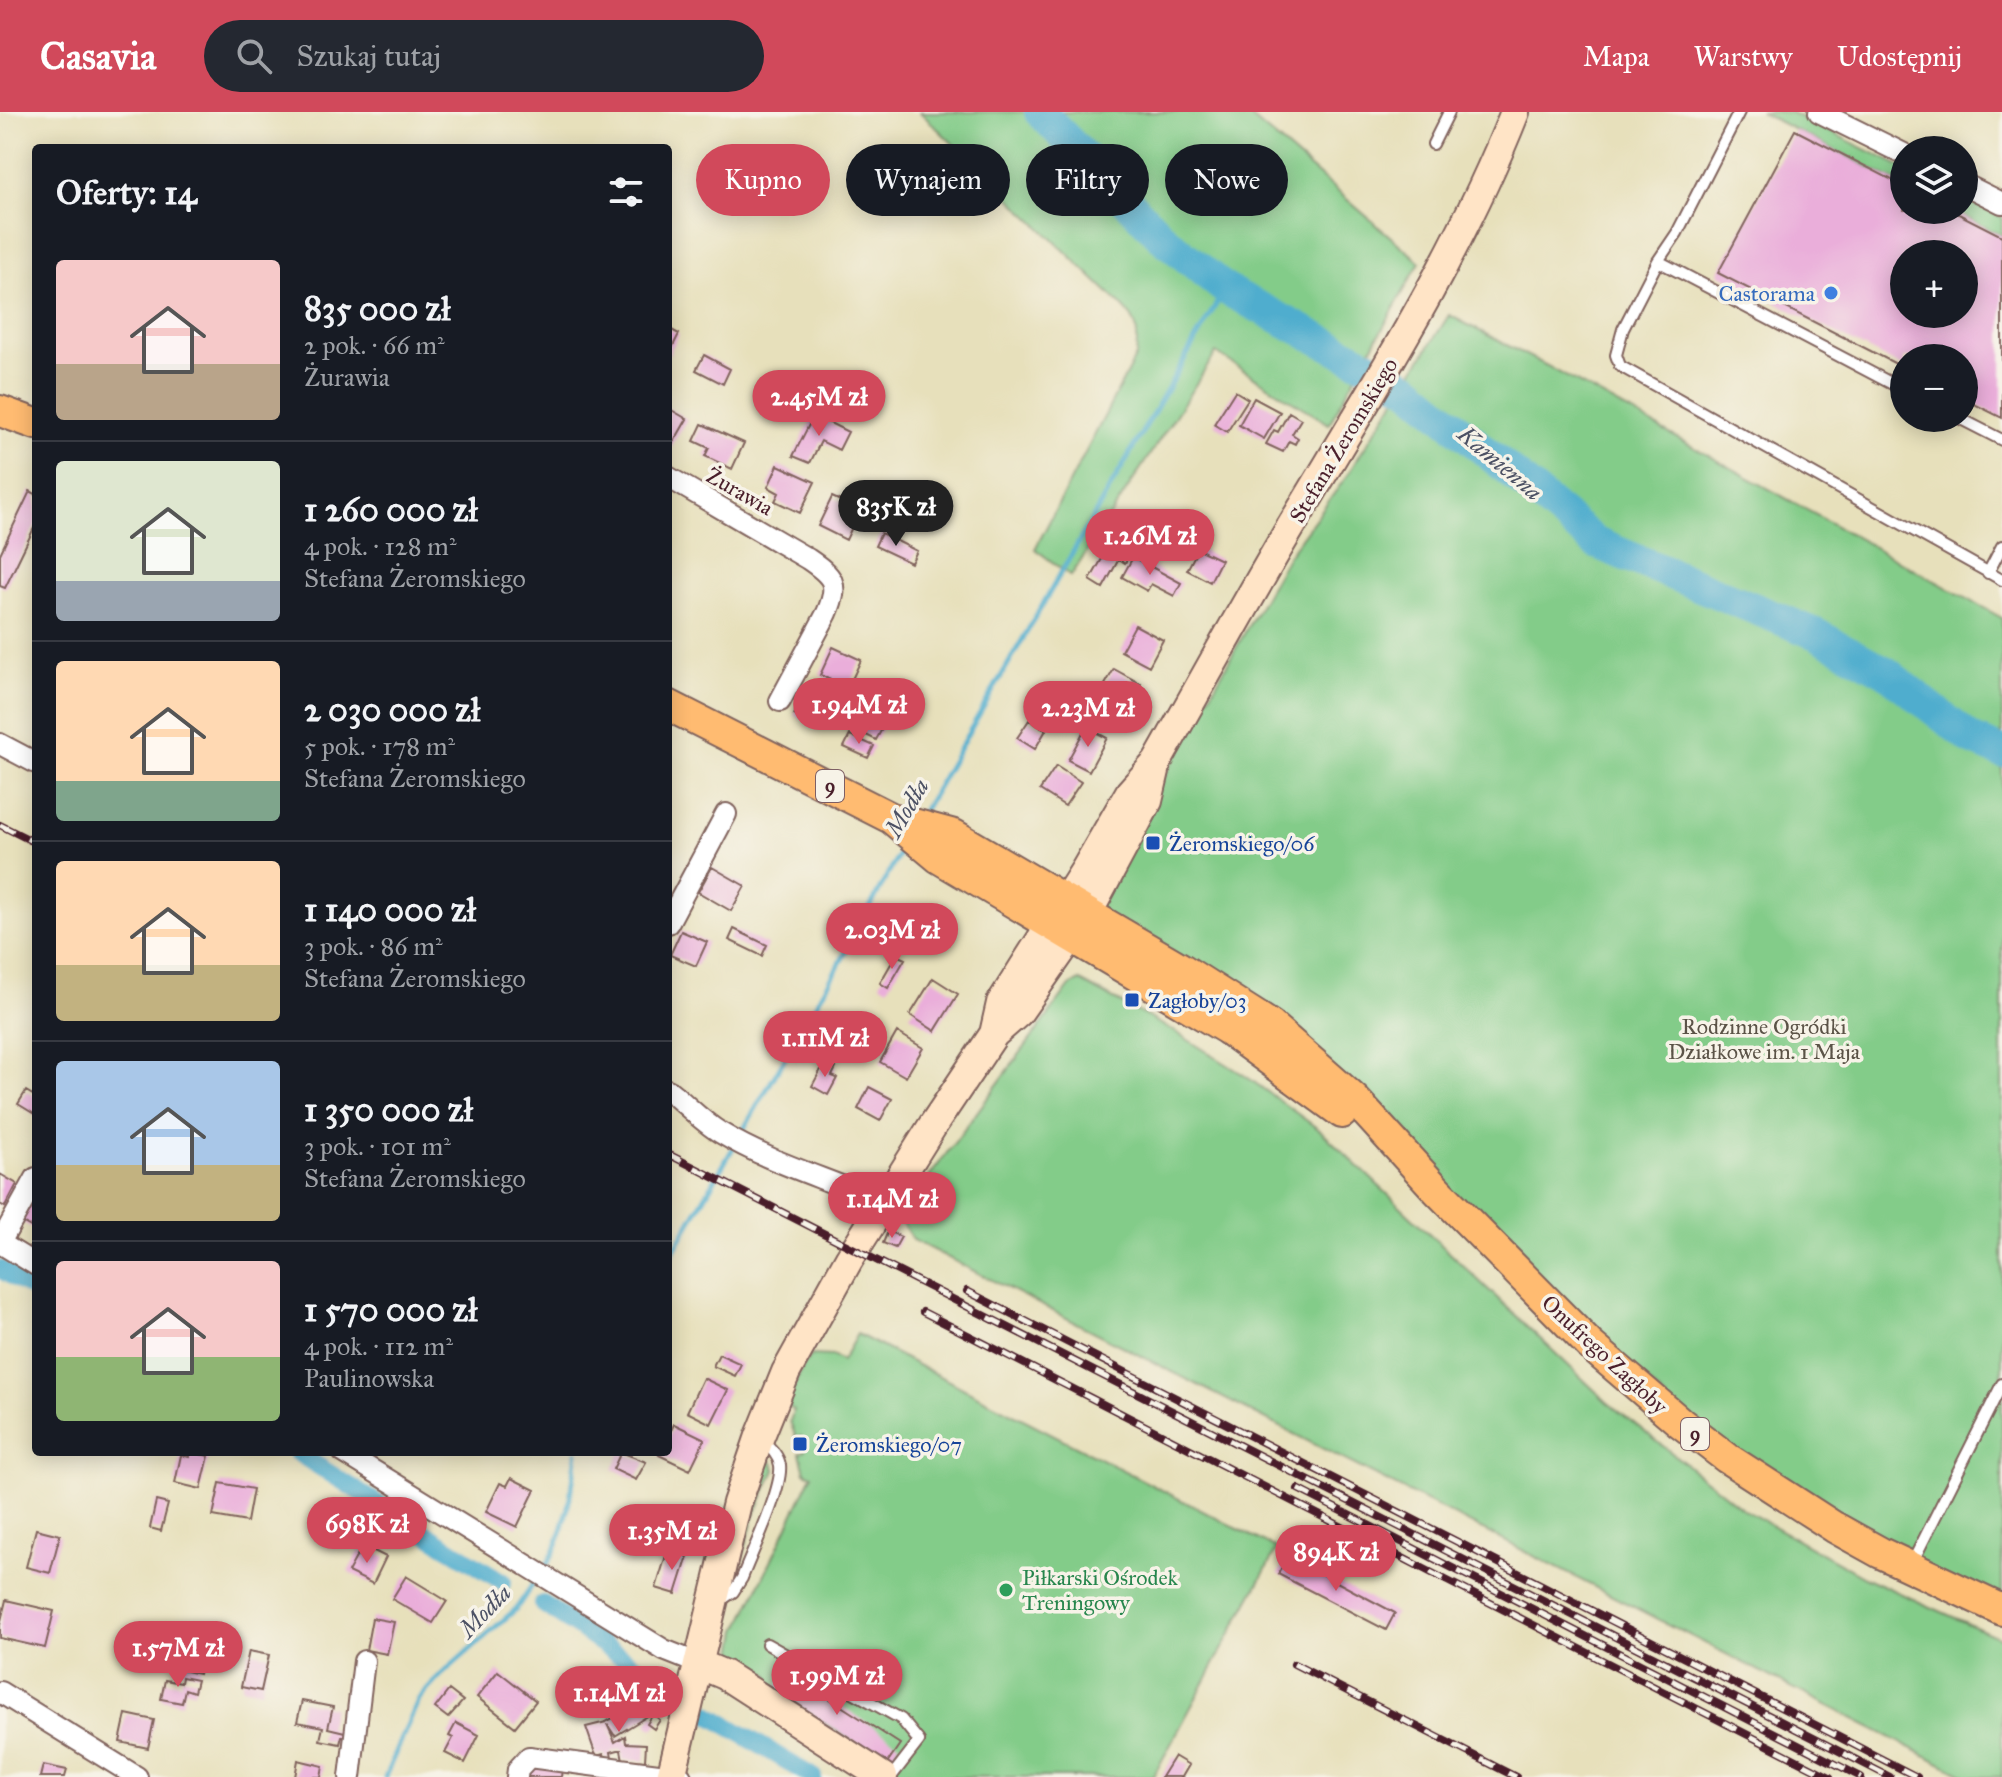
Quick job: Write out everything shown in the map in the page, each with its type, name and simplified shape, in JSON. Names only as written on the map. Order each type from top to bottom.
[{"type":"main road","points":[[0,411],[32,423]]},
{"type":"main road","name":"9","points":[[672,707],[946,847],[1069,918]]},
{"type":"main road","name":"Onufrego Zagłoby","points":[[1069,918],[1270,1025],[1355,1100],[1437,1190],[1590,1345],[1681,1423],[1780,1494],[1834,1527],[2002,1610]]},
{"type":"street","name":"Stefana Żeromskiego","points":[[675,1777],[711,1607],[737,1503],[760,1436],[806,1332],[994,1034],[1001,1003],[1069,918],[1148,801],[1157,762],[1415,317],[1483,187],[1515,112]]},
{"type":"street","points":[[1819,112],[1890,147]]},
{"type":"street","points":[[1978,191],[2002,203]]},
{"type":"street","name":"Żurawia","points":[[672,479],[808,559],[828,573],[834,583],[827,613],[780,701]]},
{"type":"street","points":[[0,744],[32,761]]},
{"type":"street","points":[[672,915],[726,814]]},
{"type":"street","points":[[672,1093],[719,1132],[754,1151],[884,1204]]},
{"type":"street","points":[[32,1185],[0,1243],[32,1263]]},
{"type":"street","points":[[350,1456],[664,1650],[725,1675],[883,1777]]},
{"type":"street","points":[[350,1777],[364,1661]]},
{"type":"street","points":[[0,1692],[137,1777]]},
{"type":"street","points":[[517,1777],[518,1769],[529,1757],[675,1777]]},
{"type":"lane","points":[[1433,144],[1449,112]]},
{"type":"lane","points":[[1739,112],[1618,342],[1616,355],[1620,366],[2002,580]]},
{"type":"lane","points":[[1658,261],[1890,383]]},
{"type":"lane","points":[[1978,428],[2002,440]]},
{"type":"lane","points":[[1988,573],[2002,546]]},
{"type":"lane","points":[[1910,1567],[2002,1384]]},
{"type":"lane","points":[[767,1644],[901,1719],[919,1741],[891,1777]]},
{"type":"green space","points":[[920,112],[1245,112],[1282,144],[1165,144],[1165,216],[1288,216],[1288,149],[1420,262],[1329,424],[1216,353],[1071,576],[1035,549],[1136,356],[1137,336],[1135,323],[1128,312],[1028,216],[1149,216],[1149,144],[1026,144],[1026,214],[1010,198],[1010,144],[953,144]]},
{"type":"green space","points":[[1760,112],[1790,112],[1890,161],[1890,179]]},
{"type":"green space","points":[[1978,205],[2002,217],[2002,236],[1978,224]]},
{"type":"green space","name":"Rodzinne Ogródki Działkowe im. 1 Maja","points":[[1449,315],[2002,618],[2002,1610],[1727,1458],[1355,1100],[1088,913],[1287,557],[1344,480]]},
{"type":"green space","points":[[1080,981],[1174,1031],[1247,1077],[1321,1131],[1607,1402],[1743,1509],[1864,1577],[2002,1639],[2002,1777],[1968,1777],[913,1240],[899,1218],[1070,986]]},
{"type":"green space","name":"Piłkarski Ośrodek Treningowy","points":[[857,1334],[1277,1549],[1153,1777],[914,1777],[907,1772],[902,1774],[773,1691],[769,1675],[734,1653],[738,1630],[812,1475],[805,1472],[800,1453],[805,1450],[801,1436],[796,1438],[790,1421],[794,1410],[785,1405],[804,1364],[812,1355],[832,1356],[842,1361]]},
{"type":"green space","points":[[766,1460],[773,1462],[775,1470],[754,1516],[738,1573],[732,1580],[749,1504]]},
{"type":"building","name":"Castorama","points":[[1795,130],[1890,179],[1890,224],[1978,224],[2002,236],[2002,418],[1978,406],[1978,344],[1890,344],[1890,361],[1718,273]]},
{"type":"building","points":[[672,330],[679,334],[672,348]]},
{"type":"building","points":[[704,355],[730,369],[723,384],[696,370]]},
{"type":"building","points":[[1235,391],[1248,399],[1227,432],[1214,424]]},
{"type":"building","points":[[1254,398],[1280,412],[1264,439],[1239,425]]},
{"type":"building","points":[[672,410],[687,419],[672,445]]},
{"type":"building","points":[[1289,412],[1301,419],[1292,434],[1298,438],[1295,444],[1289,441],[1283,452],[1266,444],[1274,430],[1278,432]]},
{"type":"building","points":[[814,415],[848,432],[839,450],[821,441],[810,463],[793,456]]},
{"type":"building","points":[[702,424],[744,443],[732,469],[705,456],[709,448],[694,441]]},
{"type":"building","points":[[778,465],[815,482],[800,513],[775,501],[779,493],[768,487]]},
{"type":"building","points":[[30,491],[32,532],[5,588],[0,586],[0,554]]},
{"type":"building","points":[[832,497],[860,510],[846,540],[818,526]]},
{"type":"building","points":[[881,533],[917,551],[911,563],[875,546]]},
{"type":"building","points":[[1111,543],[1130,554],[1125,563],[1119,559],[1103,588],[1090,580]]},
{"type":"building","points":[[1198,549],[1221,560],[1210,582],[1187,570]]},
{"type":"building","points":[[1133,557],[1181,583],[1174,596],[1151,584],[1147,591],[1122,577]]},
{"type":"building","points":[[1135,625],[1163,640],[1149,666],[1121,651]]},
{"type":"building","points":[[833,647],[861,660],[848,688],[820,675]]},
{"type":"building","points":[[1114,669],[1141,684],[1126,710],[1099,695]]},
{"type":"building","points":[[806,691],[832,703],[821,728],[794,715]]},
{"type":"building","points":[[870,695],[894,707],[876,740],[854,729]]},
{"type":"building","points":[[1029,720],[1046,730],[1035,749],[1017,738]]},
{"type":"building","points":[[1086,727],[1107,738],[1089,771],[1068,760]]},
{"type":"building","points":[[850,735],[874,746],[868,758],[844,747]]},
{"type":"building","points":[[1056,766],[1081,782],[1065,806],[1040,790]]},
{"type":"building","points":[[712,867],[745,886],[731,911],[698,892]]},
{"type":"building","points":[[734,929],[767,945],[762,956],[729,940]]},
{"type":"building","points":[[681,931],[707,942],[696,966],[672,956]]},
{"type":"building","points":[[896,955],[905,959],[888,988],[880,983]]},
{"type":"building","points":[[933,978],[958,994],[935,1031],[910,1015]]},
{"type":"building","points":[[897,1032],[923,1048],[906,1077],[880,1062]]},
{"type":"building","points":[[825,1062],[836,1068],[832,1076],[837,1078],[828,1095],[812,1086]]},
{"type":"building","points":[[869,1087],[892,1099],[880,1121],[858,1109]]},
{"type":"building","points":[[26,1091],[32,1095],[32,1113],[18,1104]]},
{"type":"building","points":[[0,1174],[17,1184],[5,1207],[0,1204]]},
{"type":"building","points":[[32,1201],[32,1228],[20,1221]]},
{"type":"building","points":[[888,1231],[901,1237],[895,1248],[883,1243]]},
{"type":"building","points":[[719,1354],[741,1364],[735,1376],[713,1366]]},
{"type":"building","points":[[703,1378],[728,1390],[711,1424],[687,1412]]},
{"type":"building","points":[[674,1424],[705,1439],[690,1470],[661,1456],[672,1456]]},
{"type":"building","points":[[181,1456],[209,1456],[201,1489],[175,1483]]},
{"type":"building","points":[[619,1456],[631,1456],[646,1462],[636,1480],[613,1469]]},
{"type":"building","points":[[511,1478],[535,1490],[517,1527],[486,1512],[500,1483],[507,1486]]},
{"type":"building","points":[[220,1483],[253,1489],[247,1522],[213,1516]]},
{"type":"building","points":[[156,1501],[168,1504],[161,1531],[150,1528]]},
{"type":"building","points":[[36,1529],[60,1535],[50,1573],[26,1567]]},
{"type":"building","points":[[368,1548],[386,1557],[373,1584],[348,1572],[360,1550],[366,1553]]},
{"type":"building","points":[[668,1549],[688,1556],[676,1594],[656,1588]]},
{"type":"building","points":[[1288,1556],[1395,1613],[1386,1630],[1278,1574]]},
{"type":"building","points":[[406,1576],[447,1601],[433,1623],[392,1599]]},
{"type":"building","points":[[6,1600],[54,1611],[45,1648],[0,1638]]},
{"type":"building","points":[[372,1618],[394,1622],[387,1654],[366,1650]]},
{"type":"building","points":[[188,1633],[212,1637],[210,1650],[204,1649],[199,1674],[181,1670]]},
{"type":"building","points":[[249,1651],[269,1655],[261,1691],[241,1687]]},
{"type":"building","points":[[498,1671],[536,1701],[515,1727],[477,1697]]},
{"type":"building","points":[[787,1671],[900,1744],[887,1763],[775,1690]]},
{"type":"building","points":[[182,1677],[197,1680],[194,1692],[185,1689],[182,1703],[161,1699],[165,1680],[181,1683]]},
{"type":"building","points":[[449,1690],[463,1701],[448,1718],[435,1708]]},
{"type":"building","points":[[643,1700],[651,1714],[615,1736],[607,1724],[615,1742],[625,1736],[626,1743],[646,1744],[645,1761],[623,1760],[621,1750],[611,1752],[612,1757],[606,1759],[604,1754],[596,1756],[586,1727],[606,1722]]},
{"type":"building","points":[[302,1701],[333,1707],[328,1728],[349,1733],[348,1737],[342,1736],[340,1744],[320,1740],[323,1727],[297,1722]]},
{"type":"building","points":[[126,1714],[154,1720],[148,1748],[120,1742]]},
{"type":"building","points":[[653,1714],[660,1720],[654,1729],[647,1724]]},
{"type":"building","points":[[456,1723],[479,1735],[465,1763],[445,1753]]},
{"type":"building","points":[[1174,1756],[1189,1765],[1182,1777],[1161,1777]]},
{"type":"building","points":[[298,1760],[323,1766],[321,1777],[295,1777]]},
{"type":"building","points":[[43,1765],[67,1770],[65,1777],[40,1777]]},
{"type":"building","points":[[527,1767],[562,1769],[561,1777],[526,1777]]},
{"type":"waterway","name":"Kamienna","points":[[1040,112],[1164,239],[1225,289],[1407,386],[1596,543],[1816,634],[1886,672],[1971,739],[2002,752]]},
{"type":"waterway","name":"Modła","points":[[921,815],[1225,289]]},
{"type":"waterway","name":"Modła","points":[[738,1139],[906,841]]},
{"type":"waterway","name":"Modła","points":[[672,1254],[733,1148]]},
{"type":"waterway","points":[[0,1269],[32,1289]]},
{"type":"waterway","points":[[302,1456],[503,1582]]},
{"type":"waterway","name":"Modła","points":[[543,1570],[562,1530],[576,1456]]},
{"type":"waterway","name":"Modła","points":[[385,1777],[419,1699],[441,1675],[516,1609],[537,1578]]},
{"type":"waterway","points":[[543,1604],[648,1675],[670,1694]]},
{"type":"waterway","points":[[705,1712],[813,1777]]},
{"type":"railway","points":[[0,825],[32,841]]},
{"type":"railway","points":[[672,1156],[1890,1777]]},
{"type":"railway","points":[[967,1291],[1917,1777]]},
{"type":"railway","points":[[923,1312],[1830,1777]]},
{"type":"railway","points":[[1298,1489],[1861,1777]]},
{"type":"railway","points":[[1294,1664],[1516,1777]]},
{"type":"place","name":"Castorama","points":[[1831,293]]},
{"type":"place","name":"Żeromskiego/06","points":[[1153,843]]},
{"type":"place","name":"Zagłoby/03","points":[[1132,1000]]},
{"type":"place","name":"Żeromskiego/07","points":[[800,1444]]},
{"type":"place","name":"Piłkarski Ośrodek Treningowy","points":[[1006,1590]]}]
